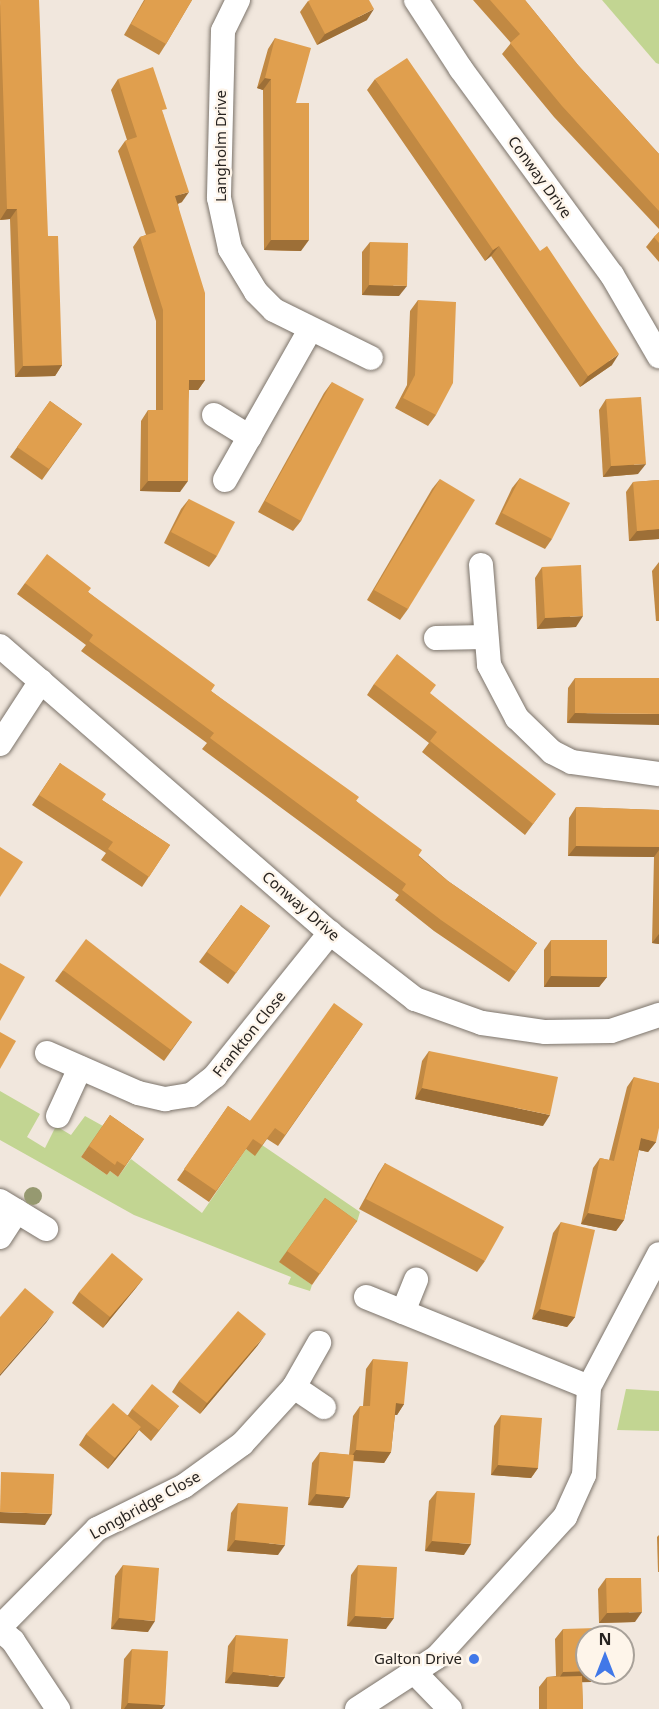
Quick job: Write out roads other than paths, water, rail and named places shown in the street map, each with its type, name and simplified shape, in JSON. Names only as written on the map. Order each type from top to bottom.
[{"type":"street","name":"Langholm Drive","points":[[238,0],[223,31],[219,198],[223,225],[239,268],[256,292],[274,310],[310,330],[371,358]]},
{"type":"street","name":"Conway Drive","points":[[416,0],[461,69],[612,275],[659,356]]},
{"type":"street","points":[[225,480],[310,330]]},
{"type":"street","points":[[214,415],[250,437]]},
{"type":"street","points":[[481,565],[489,665],[505,699],[518,718],[552,752],[590,767],[659,774]]},
{"type":"street","points":[[436,638],[485,637]]},
{"type":"street","name":"Conway Drive","points":[[0,646],[330,933],[415,999],[482,1023],[577,1033],[611,1031],[659,1016]]},
{"type":"street","points":[[0,744],[41,681]]},
{"type":"street","name":"Frankton Close","points":[[47,1053],[156,1098],[191,1095],[215,1076],[330,933]]},
{"type":"street","points":[[58,1116],[80,1068]]},
{"type":"street","points":[[0,1237],[9,1206],[46,1229]]},
{"type":"street","points":[[357,1709],[415,1672],[464,1632],[566,1517],[584,1475],[590,1387],[659,1254]]},
{"type":"street","points":[[403,1312],[416,1279]]},
{"type":"street","points":[[366,1297],[590,1387]]},
{"type":"street","name":"Longbridge Close","points":[[0,1628],[81,1542],[97,1529],[184,1486],[224,1459],[262,1425],[294,1388],[319,1343]]},
{"type":"street","points":[[294,1388],[324,1407]]},
{"type":"street","points":[[0,1628],[13,1641],[58,1709]]},
{"type":"street","points":[[415,1672],[450,1709]]},
{"type":"place","name":"Galton Drive","points":[[474,1659]]}]
